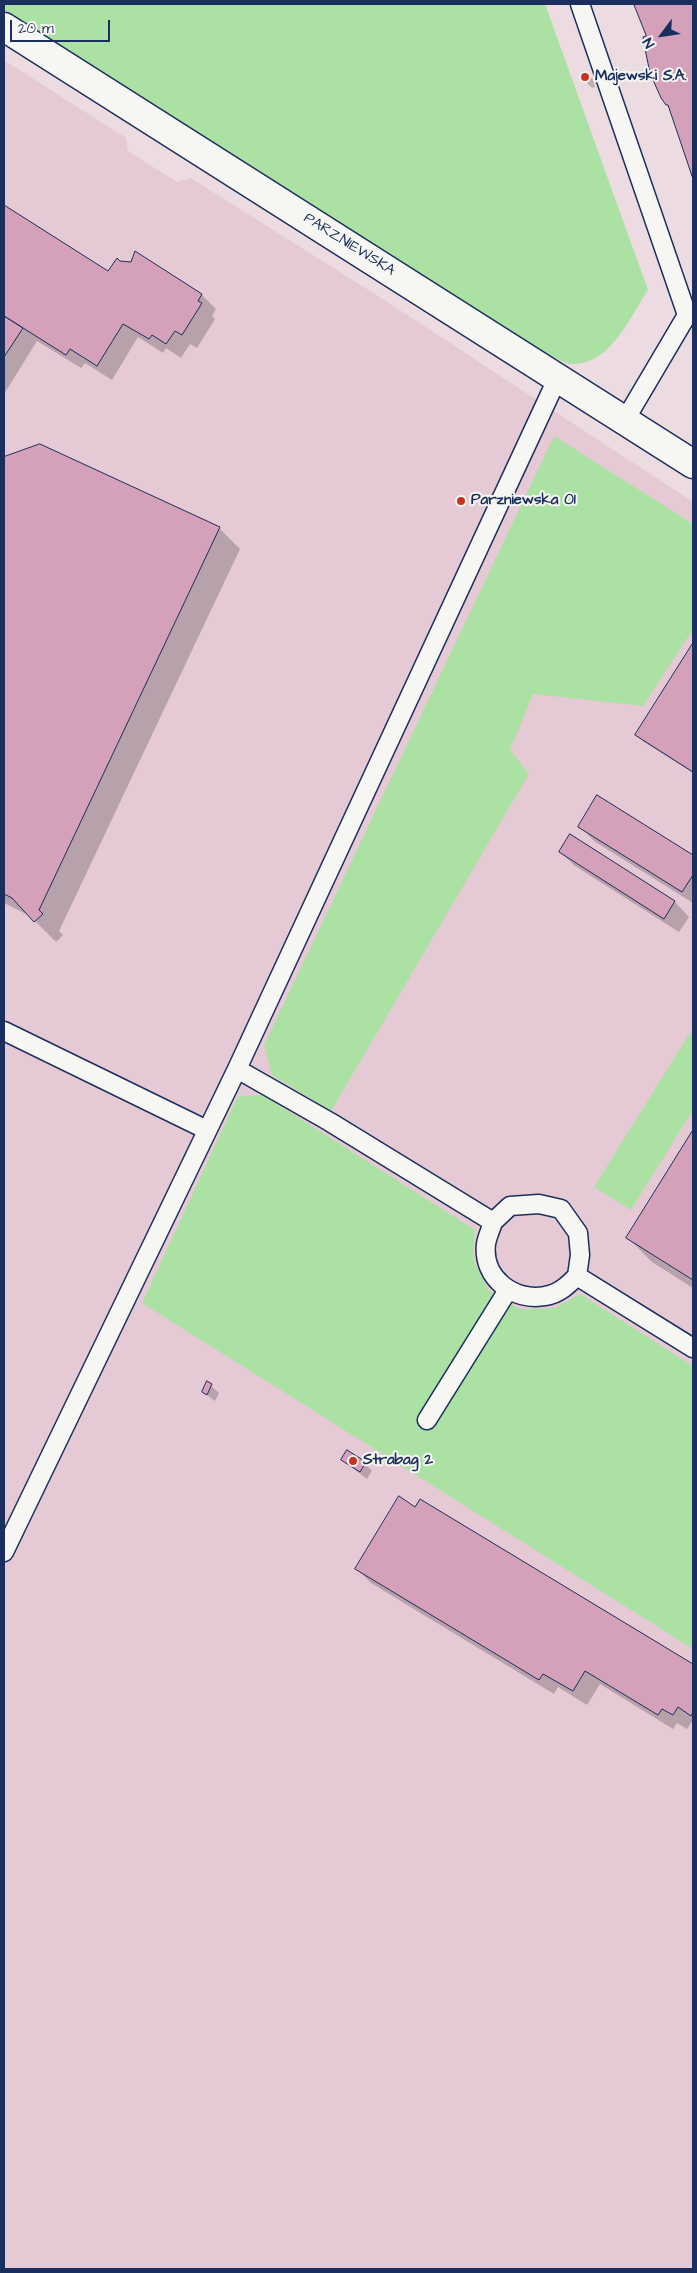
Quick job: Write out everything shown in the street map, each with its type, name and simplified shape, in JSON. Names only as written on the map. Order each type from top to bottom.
[{"type":"street","name":"PARZNIEWSKA","points":[[4,27],[693,464]]},
{"type":"lane","points":[[580,4],[690,314],[625,420]]},
{"type":"lane","points":[[4,1552],[237,1068],[558,377]]},
{"type":"lane","points":[[4,1031],[207,1130]]},
{"type":"lane","points":[[237,1068],[330,1122],[493,1222]]},
{"type":"lane","points":[[538,1204],[561,1208],[578,1233],[580,1255],[577,1276],[564,1289],[546,1296],[523,1296],[508,1290],[498,1282],[488,1266],[486,1244],[493,1222],[510,1206],[538,1204]]},
{"type":"lane","points":[[577,1276],[693,1348]]},
{"type":"lane","points":[[427,1420],[508,1290]]},
{"type":"shaded area","points":[[4,60],[126,138],[128,151],[177,182],[191,178],[386,301],[693,502],[693,2269],[4,2269]]},
{"type":"green space","points":[[4,4],[545,4],[648,290],[609,348],[586,362],[570,364],[563,362],[547,354],[4,10]]},
{"type":"green space","points":[[554,436],[693,524],[693,629],[643,706],[533,694],[510,750],[529,774],[331,1111],[272,1075],[264,1045]]},
{"type":"green space","points":[[693,1028],[693,1110],[631,1210],[594,1187]]},
{"type":"green space","points":[[263,1095],[475,1230],[473,1259],[488,1290],[520,1309],[555,1308],[580,1294],[693,1366],[693,1649],[142,1303],[238,1096]]},
{"type":"building","points":[[634,4],[693,4],[693,179],[668,105],[661,98],[650,73],[643,37],[646,36]]},
{"type":"building","points":[[4,205],[108,271],[117,258],[120,261],[131,262],[135,251],[202,294],[198,301],[202,303],[182,335],[175,331],[166,344],[152,335],[149,339],[123,324],[97,366],[70,349],[66,355],[4,316]]},
{"type":"building","points":[[4,316],[23,328],[4,357]]},
{"type":"building","points":[[40,444],[220,527],[39,910],[43,914],[34,922],[12,898],[4,894],[4,457]]},
{"type":"building","points":[[693,643],[693,772],[635,735]]},
{"type":"building","points":[[597,795],[693,855],[693,875],[682,892],[578,827]]},
{"type":"building","points":[[570,834],[675,901],[664,919],[559,852]]},
{"type":"building","points":[[693,1130],[693,1280],[626,1238]]},
{"type":"building","points":[[207,1381],[212,1384],[207,1395],[202,1392]]},
{"type":"building","name":"Strabag 2","points":[[347,1450],[366,1462],[360,1472],[341,1460]]},
{"type":"building","points":[[399,1496],[415,1507],[420,1499],[693,1664],[693,1712],[691,1716],[678,1707],[673,1715],[662,1709],[658,1715],[585,1671],[573,1691],[543,1674],[539,1680],[355,1569]]},
{"type":"place","name":"Majewski S.A.","points":[[585,77]]},
{"type":"place","name":"Parzniewska 01","points":[[461,501]]},
{"type":"place","name":"Strabag 2","points":[[353,1461]]}]
